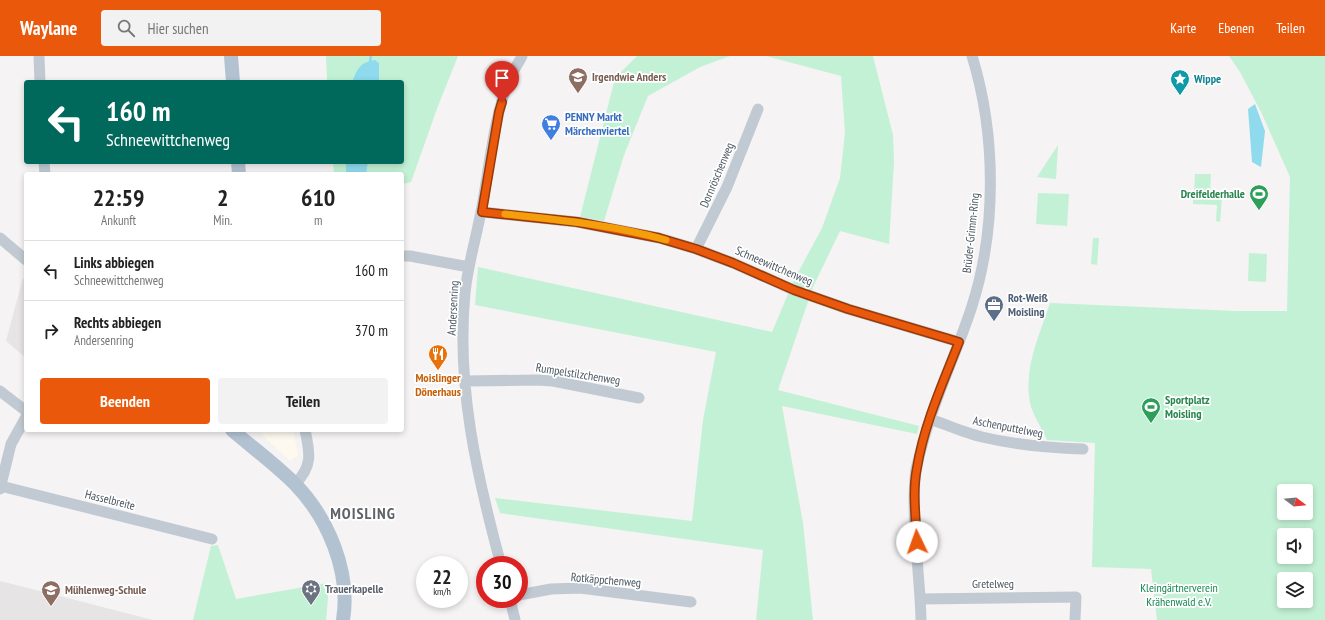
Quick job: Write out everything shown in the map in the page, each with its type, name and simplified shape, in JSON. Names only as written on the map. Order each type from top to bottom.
[{"type":"main road","points":[[231,56],[233,80]]},
{"type":"main road","points":[[234,432],[295,484],[319,516],[336,552],[341,568],[344,588],[344,620]]},
{"type":"street","points":[[39,56],[40,80]]},
{"type":"street","name":"Andersenring","points":[[499,556],[484,502],[471,433],[464,381],[464,314],[469,267],[482,212],[499,112],[509,79],[522,56]]},
{"type":"street","name":"Brüder-Grimm-Ring","points":[[921,620],[914,505],[916,469],[930,419],[972,307],[983,265],[990,194],[989,148],[981,85],[972,56]]},
{"type":"street","name":"Dornröschenweg","points":[[696,249],[727,187],[758,109]]},
{"type":"street","name":"Schneewittchenweg","points":[[482,212],[603,226],[659,238],[696,249],[733,263],[794,290],[848,309],[959,342]]},
{"type":"street","points":[[0,238],[24,258]]},
{"type":"street","points":[[404,256],[469,267]]},
{"type":"street","name":"Rumpelstilzchenweg","points":[[464,381],[553,381],[639,398]]},
{"type":"street","points":[[0,391],[24,409]]},
{"type":"street","name":"Aschenputtelweg","points":[[930,419],[981,437],[1011,443],[1043,447],[1083,449]]},
{"type":"street","points":[[0,487],[11,444],[24,421]]},
{"type":"street","points":[[295,484],[304,475],[309,463],[310,456],[305,432]]},
{"type":"street","name":"Hasselbreite","points":[[0,487],[212,539]]},
{"type":"street","name":"Rotkäppchenweg","points":[[528,593],[551,589],[580,588],[691,602]]},
{"type":"street","name":"Gretelweg","points":[[920,599],[1076,597],[1075,620]]},
{"type":"street","points":[[512,608],[515,620]]},
{"type":"shaded area","points":[[23,278],[24,356],[6,341]]},
{"type":"shaded area","points":[[259,432],[293,432],[298,455],[290,461]]},
{"type":"shaded area","name":"Mühlenweg-Schule","points":[[0,581],[52,594],[153,620],[0,620]]},
{"type":"green space","points":[[326,56],[458,56],[438,106],[411,182],[404,184],[404,172],[334,172],[333,164],[404,164],[404,80],[327,80]]},
{"type":"green space","points":[[637,56],[730,56],[700,67],[648,96],[624,155],[604,221],[580,217],[615,78]]},
{"type":"green space","points":[[766,56],[873,56],[893,135],[894,162],[889,244],[840,231],[813,287],[778,390],[919,426],[917,434],[782,406],[803,523],[813,620],[756,620],[763,550],[500,513],[495,498],[692,521],[703,420],[716,352],[475,305],[478,267],[772,332],[794,280],[822,228],[840,178],[845,133],[841,76]]},
{"type":"green space","name":"Kleingärtnerverein Krähenwald e.V.","points":[[1229,56],[1325,56],[1325,620],[1157,620],[1151,569],[1092,567],[1095,443],[1047,440],[1031,407],[1029,393],[1030,367],[1050,303],[1237,311],[1287,311],[1290,177],[1262,114],[1240,72]]},
{"type":"green space","points":[[1058,145],[1056,179],[1037,177]]},
{"type":"green space","points":[[1195,174],[1211,174],[1210,194],[1194,193]]},
{"type":"green space","points":[[1038,193],[1069,194],[1067,226],[1036,224]]},
{"type":"green space","points":[[1193,195],[1222,197],[1220,222],[1216,221],[1217,205],[1193,204]]},
{"type":"green space","points":[[1093,238],[1099,238],[1097,265],[1091,264]]},
{"type":"green space","points":[[1249,253],[1267,254],[1266,282],[1248,281]]},
{"type":"green space","points":[[218,545],[236,599],[327,583],[328,598],[326,620],[193,620],[211,546]]},
{"type":"water","points":[[375,60],[379,63],[379,80],[353,80],[360,67]]},
{"type":"water","points":[[1255,104],[1265,131],[1261,167],[1252,162],[1248,109]]},
{"type":"water","points":[[346,164],[368,164],[366,172],[346,172]]},
{"type":"waterway","points":[[370,61],[371,56]]},
{"type":"slow traffic","points":[[505,214],[603,226],[666,240]]},
{"type":"place","name":"Irgendwie Anders","points":[[578,94]]},
{"type":"place","name":"Wippe","points":[[1180,96]]},
{"type":"place","name":"PENNY Markt Märchenviertel","points":[[551,141]]},
{"type":"place","name":"Dreifelderhalle","points":[[1259,211]]},
{"type":"place","name":"Rot-Weiß Moisling","points":[[994,322]]},
{"type":"place","name":"Moislinger Dönerhaus","points":[[438,371]]},
{"type":"place","name":"Sportplatz Moisling","points":[[1151,424]]},
{"type":"place","name":"Trauerkapelle","points":[[311,606]]},
{"type":"place","name":"Mühlenweg-Schule","points":[[51,607]]},
{"type":"district","name":"MOISLING","points":[[363,513]]},
{"type":"route","points":[[502,102],[482,212],[577,222],[659,238],[696,249],[733,263],[794,290],[848,309],[959,342],[931,415],[916,469],[914,505],[917,542]]}]
